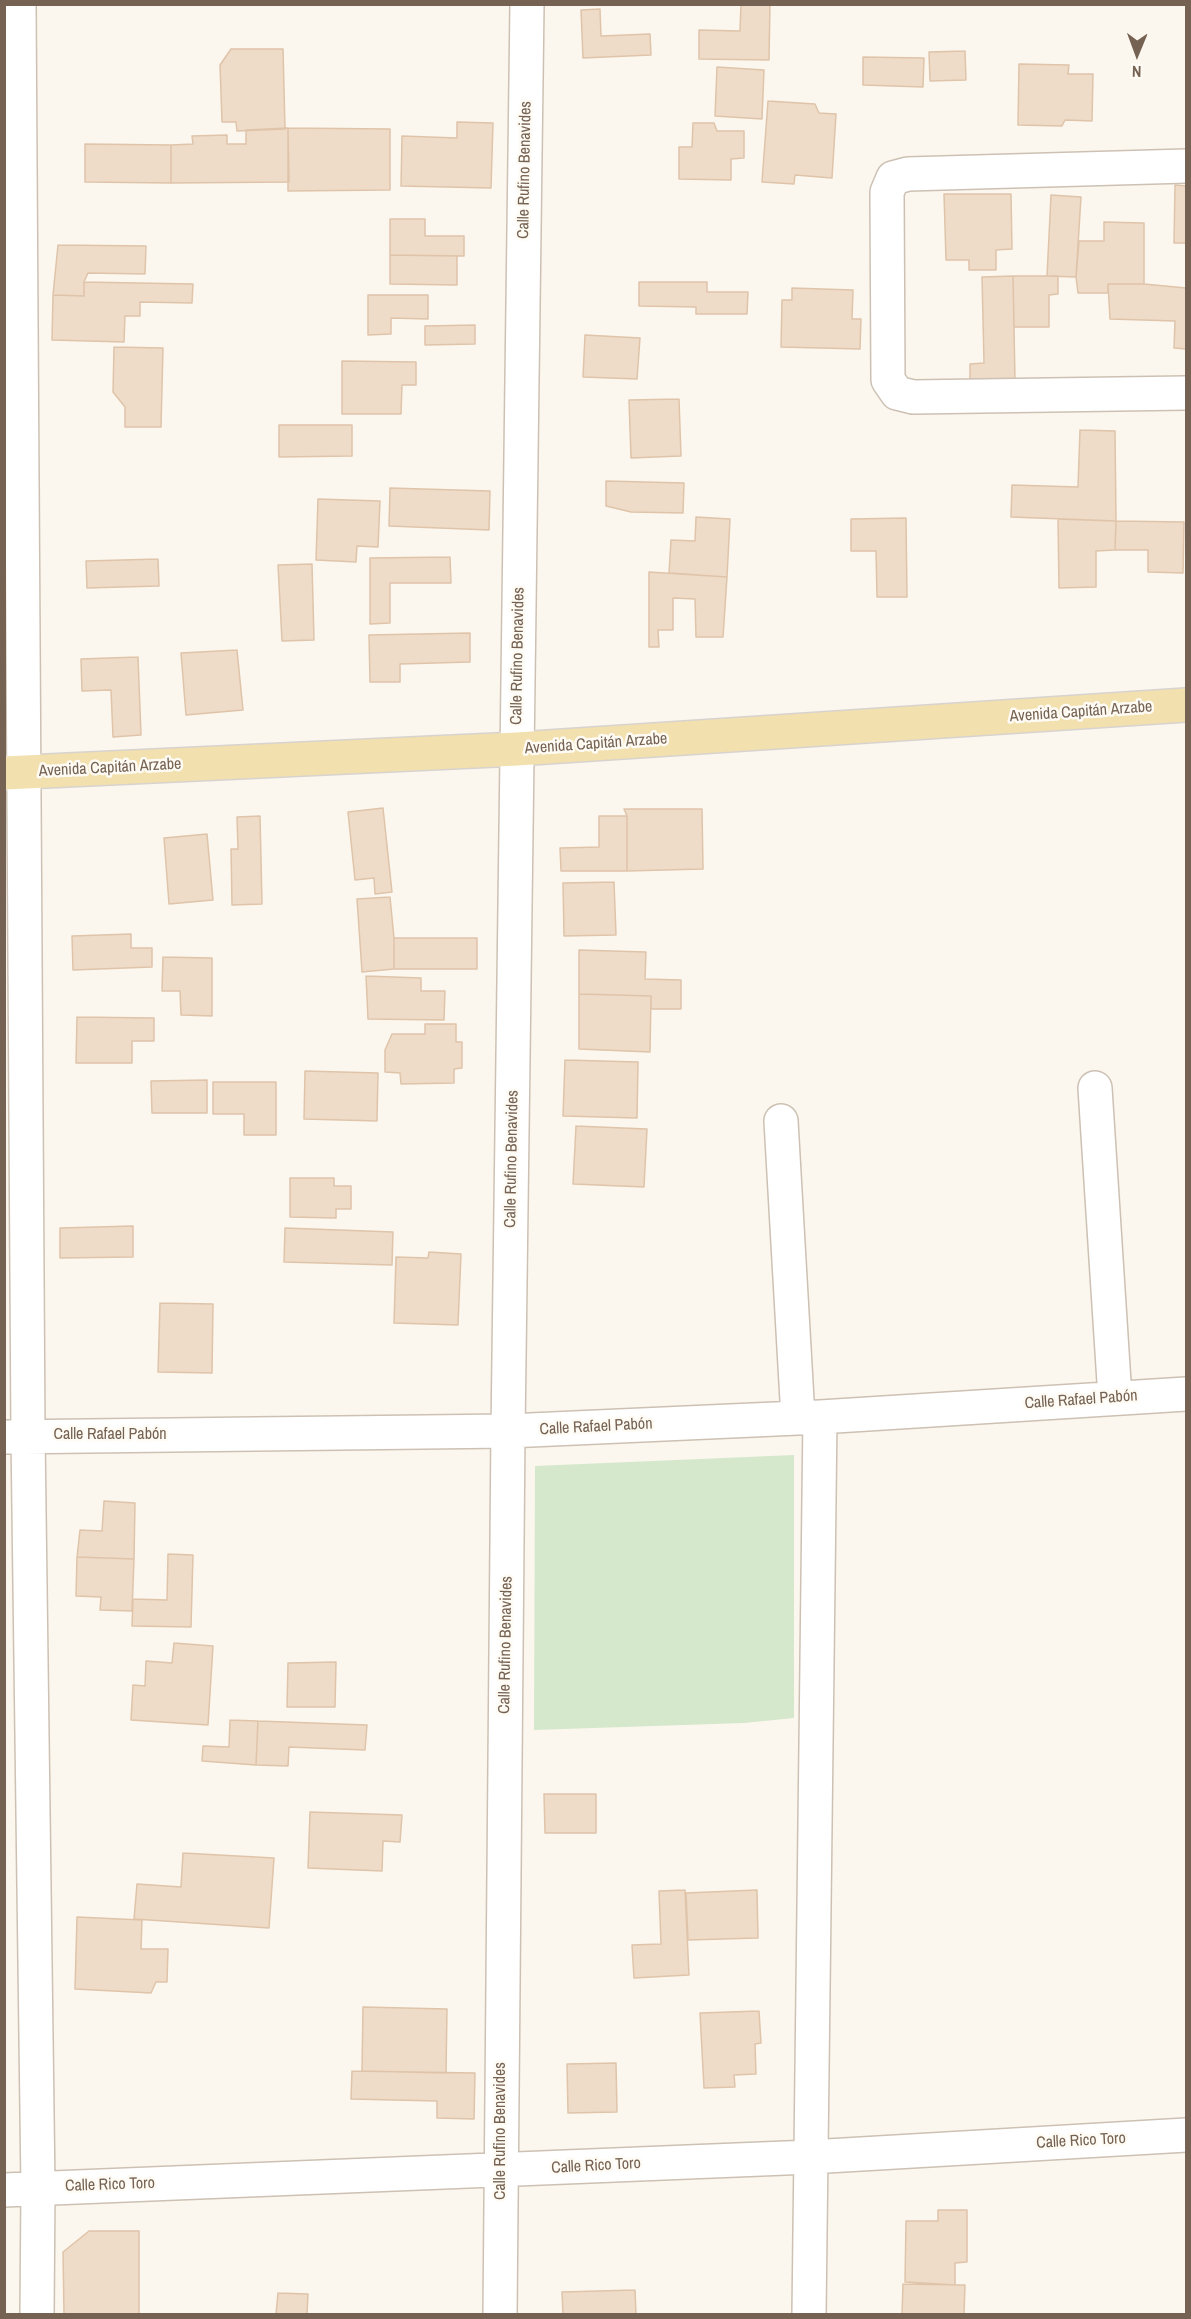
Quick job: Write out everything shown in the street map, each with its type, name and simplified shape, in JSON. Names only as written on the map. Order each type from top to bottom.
[{"type":"main road","name":"Avenida Capitán Arzabe","points":[[14,772],[517,749],[1186,705]]},
{"type":"street","points":[[19,4],[14,772],[16,1436],[38,2188],[38,2314]]},
{"type":"street","name":"Calle Rufino Benavides","points":[[500,2314],[508,1431],[527,4]]},
{"type":"street","points":[[1186,166],[908,174],[893,178],[886,192],[888,380],[897,393],[913,397],[1186,393]]},
{"type":"street","points":[[1095,1088],[1114,1398]]},
{"type":"street","points":[[781,1121],[809,1418],[810,2157],[808,2314]]},
{"type":"street","name":"Calle Rafael Pabón","points":[[16,1436],[508,1431],[809,1418],[1186,1394]]},
{"type":"street","name":"Calle Rico Toro","points":[[4,2190],[810,2157],[1186,2134]]},
{"type":"green space","points":[[794,1455],[794,1718],[744,1723],[534,1730],[535,1466]]},
{"type":"building","points":[[741,4],[770,4],[769,60],[699,59],[699,30],[740,31]]},
{"type":"building","points":[[600,9],[601,36],[650,34],[651,55],[583,58],[581,10]]},
{"type":"building","points":[[231,49],[283,49],[285,129],[237,131],[236,122],[222,122],[220,65]]},
{"type":"building","points":[[965,51],[966,80],[930,81],[929,52]]},
{"type":"building","points":[[863,57],[924,58],[923,87],[863,85]]},
{"type":"building","points":[[1019,64],[1069,65],[1068,74],[1093,74],[1092,121],[1065,120],[1062,126],[1018,125]]},
{"type":"building","points":[[717,67],[764,70],[762,119],[715,116]]},
{"type":"building","points":[[768,101],[815,104],[819,113],[836,114],[832,178],[795,175],[794,184],[762,182]]},
{"type":"building","points":[[457,122],[493,123],[491,188],[401,186],[402,136],[457,138]]},
{"type":"building","points":[[693,123],[714,123],[717,131],[744,131],[744,158],[731,159],[731,180],[679,179],[679,147],[692,147]]},
{"type":"building","points":[[288,128],[390,129],[390,190],[288,191]]},
{"type":"building","points":[[288,128],[289,182],[171,183],[171,145],[193,144],[192,136],[227,135],[227,144],[246,144],[246,130]]},
{"type":"building","points":[[85,144],[171,145],[171,183],[85,182]]},
{"type":"building","points":[[1175,185],[1186,186],[1186,243],[1174,243]]},
{"type":"building","points":[[944,194],[1011,194],[1012,249],[996,250],[996,270],[969,270],[969,260],[946,260]]},
{"type":"building","points":[[1051,195],[1081,197],[1076,277],[1047,276]]},
{"type":"building","points":[[390,219],[425,219],[425,236],[464,236],[464,256],[390,255]]},
{"type":"building","points":[[1104,222],[1144,223],[1144,284],[1108,284],[1108,293],[1078,293],[1076,277],[1079,241],[1104,241]]},
{"type":"building","points":[[58,245],[146,246],[145,274],[88,273],[84,282],[84,296],[53,295]]},
{"type":"building","points":[[390,255],[457,256],[457,285],[390,284]]},
{"type":"building","points":[[1013,276],[1058,276],[1058,294],[1049,295],[1049,327],[1014,327]]},
{"type":"building","points":[[1013,276],[1015,381],[970,382],[970,364],[984,363],[982,277]]},
{"type":"building","points":[[84,282],[193,284],[192,303],[140,302],[140,316],[125,316],[124,342],[52,340],[53,295],[84,296]]},
{"type":"building","points":[[639,282],[707,282],[707,292],[748,292],[747,314],[696,314],[696,307],[639,306]]},
{"type":"building","points":[[1108,284],[1144,284],[1186,288],[1186,349],[1174,348],[1175,321],[1110,319]]},
{"type":"building","points":[[792,288],[853,290],[852,319],[861,319],[860,349],[781,347],[782,300],[792,300]]},
{"type":"building","points":[[368,295],[428,295],[428,319],[391,318],[391,334],[368,335]]},
{"type":"building","points":[[475,325],[475,344],[425,345],[425,326]]},
{"type":"building","points":[[585,335],[640,338],[637,379],[583,377]]},
{"type":"building","points":[[114,347],[163,348],[161,427],[125,427],[125,407],[113,392]]},
{"type":"building","points":[[342,361],[416,362],[416,385],[402,385],[401,414],[342,414]]},
{"type":"building","points":[[679,399],[681,456],[631,458],[629,400]]},
{"type":"building","points":[[279,425],[352,425],[352,456],[279,457]]},
{"type":"building","points":[[1080,430],[1115,431],[1116,521],[1011,517],[1012,485],[1078,487]]},
{"type":"building","points":[[606,481],[684,483],[683,513],[631,512],[606,506]]},
{"type":"building","points":[[390,488],[490,491],[489,530],[389,526]]},
{"type":"building","points":[[318,499],[380,501],[378,547],[357,546],[356,562],[316,560]]},
{"type":"building","points":[[696,517],[730,519],[727,577],[669,573],[671,540],[695,541]]},
{"type":"building","points":[[906,518],[907,597],[877,597],[876,551],[851,551],[851,519]]},
{"type":"building","points":[[1058,519],[1116,521],[1115,550],[1096,551],[1096,587],[1059,588]]},
{"type":"building","points":[[1116,521],[1184,522],[1183,573],[1148,572],[1148,550],[1115,550]]},
{"type":"building","points":[[450,557],[451,583],[390,583],[390,623],[370,624],[370,558]]},
{"type":"building","points":[[158,559],[159,586],[87,588],[86,561]]},
{"type":"building","points":[[312,564],[314,640],[282,641],[278,565]]},
{"type":"building","points":[[649,572],[727,577],[723,637],[696,637],[695,599],[673,598],[673,630],[658,630],[659,647],[649,647]]},
{"type":"building","points":[[470,633],[470,662],[400,664],[400,682],[370,682],[369,635]]},
{"type":"building","points":[[237,650],[243,710],[186,715],[181,653]]},
{"type":"building","points":[[138,657],[141,735],[113,737],[111,690],[82,691],[81,659]]},
{"type":"building","points":[[383,808],[392,892],[375,894],[374,878],[355,880],[348,812]]},
{"type":"building","points":[[624,809],[702,809],[703,869],[627,871],[627,816]]},
{"type":"building","points":[[260,816],[262,904],[232,905],[231,849],[238,849],[237,817]]},
{"type":"building","points":[[599,816],[627,816],[627,871],[561,871],[560,848],[599,847]]},
{"type":"building","points":[[207,834],[213,900],[169,904],[164,838]]},
{"type":"building","points":[[614,882],[616,935],[564,936],[563,883]]},
{"type":"building","points":[[390,897],[394,969],[362,972],[357,899]]},
{"type":"building","points":[[131,934],[131,948],[152,948],[152,967],[73,970],[72,936]]},
{"type":"building","points":[[394,938],[477,938],[477,969],[394,969]]},
{"type":"building","points":[[579,950],[646,952],[645,979],[681,980],[681,1009],[651,1009],[651,996],[579,994]]},
{"type":"building","points":[[163,957],[212,958],[212,1016],[181,1015],[180,991],[162,991]]},
{"type":"building","points":[[366,976],[421,978],[421,991],[445,991],[444,1020],[368,1019]]},
{"type":"building","points":[[579,994],[651,996],[650,1052],[579,1049]]},
{"type":"building","points":[[77,1017],[154,1018],[154,1041],[132,1041],[132,1063],[76,1063]]},
{"type":"building","points":[[425,1024],[456,1024],[456,1042],[462,1042],[462,1068],[454,1069],[454,1083],[401,1084],[400,1073],[385,1072],[385,1050],[392,1034],[425,1034]]},
{"type":"building","points":[[565,1060],[638,1062],[637,1118],[563,1116]]},
{"type":"building","points":[[305,1071],[378,1073],[377,1121],[304,1119]]},
{"type":"building","points":[[207,1080],[207,1113],[152,1113],[151,1081]]},
{"type":"building","points":[[213,1082],[276,1082],[276,1135],[244,1135],[244,1114],[213,1114]]},
{"type":"building","points":[[576,1126],[647,1129],[644,1187],[573,1184]]},
{"type":"building","points":[[290,1178],[334,1178],[334,1186],[351,1186],[351,1209],[336,1209],[336,1218],[290,1217]]},
{"type":"building","points":[[133,1226],[133,1257],[60,1258],[60,1228]]},
{"type":"building","points":[[285,1228],[393,1232],[392,1265],[284,1262]]},
{"type":"building","points":[[429,1252],[461,1254],[458,1325],[394,1323],[396,1257],[428,1258]]},
{"type":"building","points":[[160,1303],[213,1304],[212,1373],[158,1372]]},
{"type":"building","points":[[104,1501],[135,1503],[134,1559],[77,1557],[80,1530],[102,1531]]},
{"type":"building","points":[[168,1554],[193,1555],[191,1627],[132,1626],[133,1599],[167,1600]]},
{"type":"building","points":[[77,1557],[134,1559],[132,1611],[100,1610],[101,1597],[76,1596]]},
{"type":"building","points":[[174,1643],[213,1646],[208,1725],[131,1720],[133,1685],[145,1686],[146,1661],[172,1663]]},
{"type":"building","points":[[336,1662],[335,1707],[287,1707],[288,1663]]},
{"type":"building","points":[[230,1720],[258,1721],[256,1765],[202,1761],[203,1746],[229,1747]]},
{"type":"building","points":[[258,1721],[367,1725],[365,1750],[289,1747],[288,1766],[256,1765]]},
{"type":"building","points":[[544,1794],[596,1794],[596,1833],[545,1833]]},
{"type":"building","points":[[310,1812],[402,1815],[400,1842],[383,1841],[382,1871],[308,1868]]},
{"type":"building","points":[[183,1853],[274,1858],[269,1928],[134,1919],[137,1884],[181,1887]]},
{"type":"building","points":[[685,1890],[689,1975],[634,1978],[632,1945],[661,1944],[659,1891]]},
{"type":"building","points":[[757,1890],[758,1938],[688,1940],[686,1893]]},
{"type":"building","points":[[77,1917],[142,1920],[141,1949],[168,1949],[167,1982],[156,1982],[151,1993],[75,1989]]},
{"type":"building","points":[[363,2007],[447,2009],[446,2073],[362,2071]]},
{"type":"building","points":[[759,2011],[761,2043],[755,2044],[756,2074],[734,2075],[735,2087],[704,2088],[700,2013]]},
{"type":"building","points":[[616,2063],[617,2112],[568,2113],[567,2064]]},
{"type":"building","points":[[352,2071],[475,2073],[474,2119],[437,2118],[437,2101],[351,2099]]},
{"type":"building","points":[[938,2210],[967,2210],[967,2262],[955,2263],[955,2285],[905,2282],[906,2221],[938,2221]]},
{"type":"building","points":[[89,2231],[139,2231],[139,2314],[64,2314],[63,2252]]},
{"type":"building","points":[[903,2284],[965,2285],[964,2314],[902,2314]]},
{"type":"building","points":[[635,2290],[636,2314],[563,2314],[562,2292]]},
{"type":"building","points":[[278,2293],[308,2294],[307,2314],[276,2314]]}]
